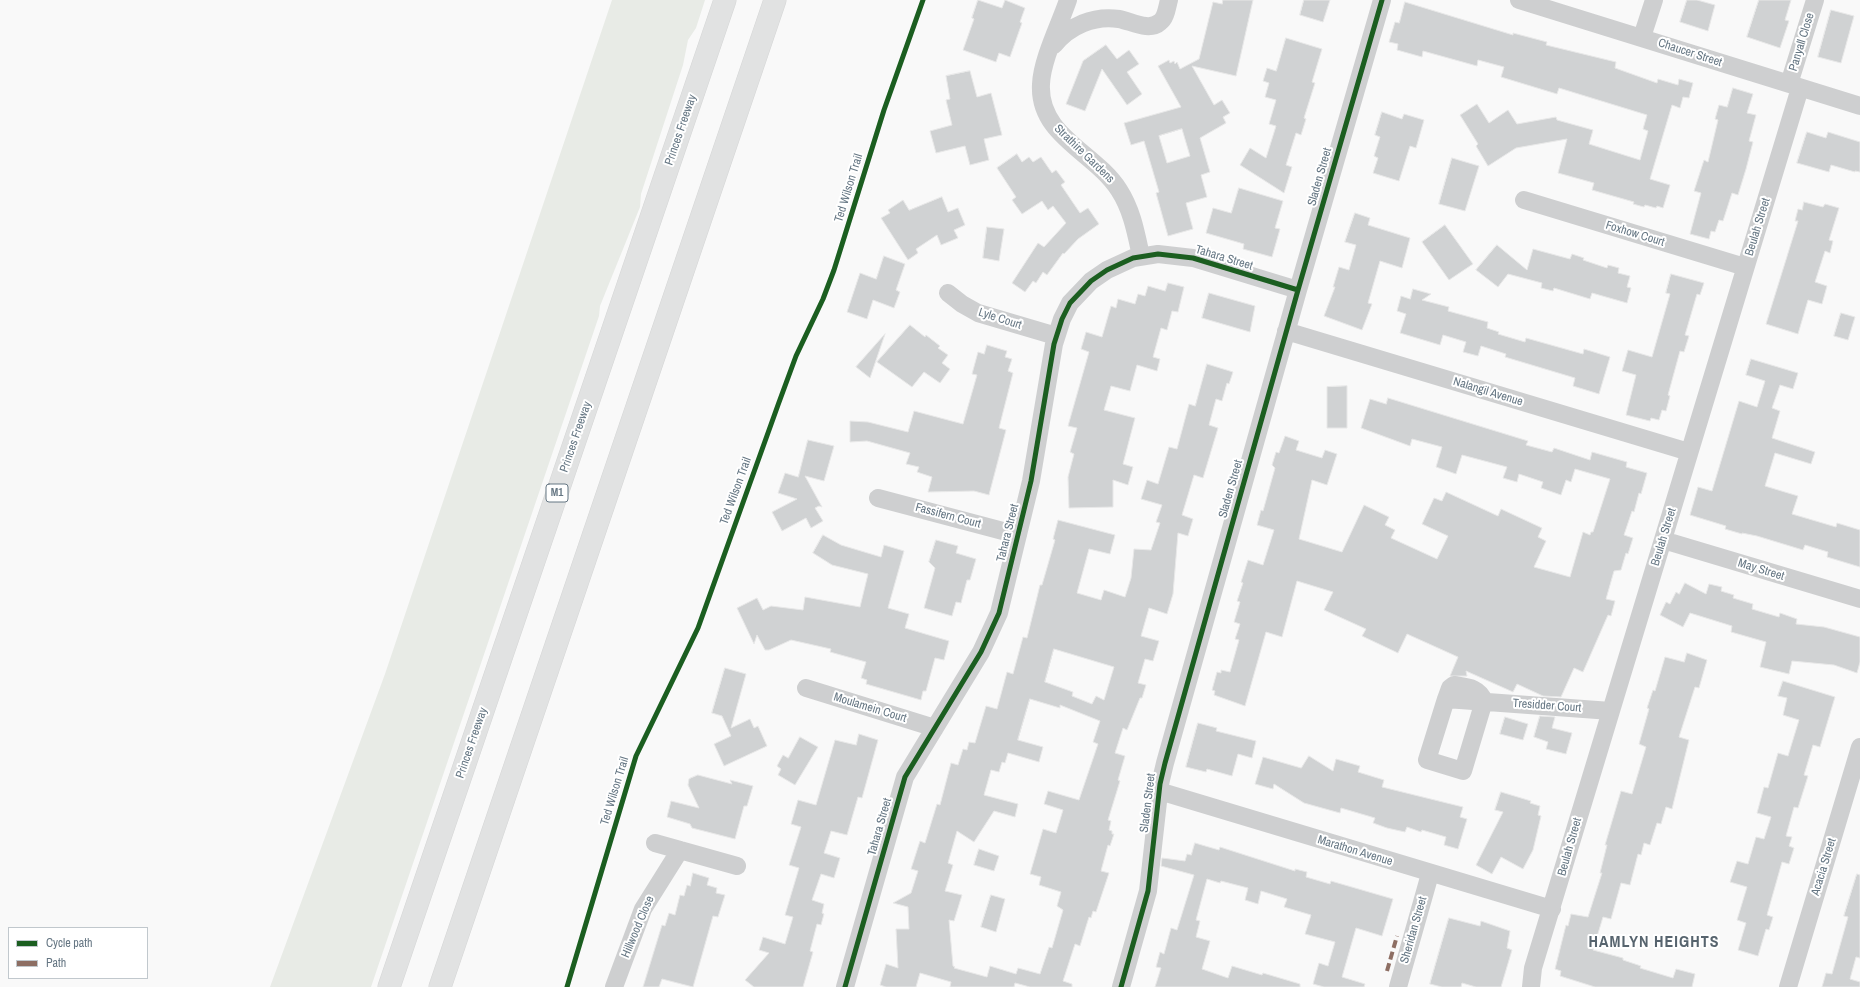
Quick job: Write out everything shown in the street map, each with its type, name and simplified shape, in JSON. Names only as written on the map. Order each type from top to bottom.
[{"type":"highway","name":"Princes Freeway","points":[[389,987],[725,0]]},
{"type":"highway","points":[[440,987],[775,0]]},
{"type":"street","name":"Strathire Gardens","points":[[1068,0],[1043,68],[1041,85],[1042,102],[1048,116],[1065,138],[1104,171],[1120,190],[1132,218],[1141,256]]},
{"type":"street","name":"Strathire Gardens","points":[[1050,51],[1068,32],[1092,20],[1118,19],[1146,26],[1155,25],[1164,18],[1169,0]]},
{"type":"street","name":"Sladen Street","points":[[1121,987],[1148,891],[1159,791],[1167,756],[1286,331],[1382,0]]},
{"type":"street","name":"Chaucer Street","points":[[1519,0],[1860,106]]},
{"type":"street","points":[[1642,37],[1654,0]]},
{"type":"street","name":"Panyall Close","points":[[1794,86],[1815,0]]},
{"type":"street","name":"Beulah Street","points":[[1531,987],[1533,968],[1746,267],[1794,86]]},
{"type":"street","name":"Foxhow Court","points":[[1524,200],[1746,267]]},
{"type":"street","name":"Tahara Street","points":[[845,987],[905,777],[981,652],[999,613],[1031,481],[1056,336],[1070,303],[1084,287],[1107,270],[1125,261],[1141,256],[1158,254],[1189,257],[1298,290]]},
{"type":"street","name":"Lyle Court","points":[[948,293],[962,304],[978,313],[1056,336]]},
{"type":"street","name":"Nalangil Avenue","points":[[1286,331],[1689,452]]},
{"type":"street","name":"Fassifern Court","points":[[878,498],[1018,535]]},
{"type":"street","name":"May Street","points":[[1663,540],[1860,599]]},
{"type":"street","name":"Moulamein Court","points":[[806,688],[935,728]]},
{"type":"street","name":"Tresidder Court","points":[[1484,701],[1463,771],[1428,760],[1446,699],[1484,701],[1611,711]]},
{"type":"street","name":"Acacia Street","points":[[1788,987],[1860,747]]},
{"type":"street","name":"Marathon Avenue","points":[[1159,791],[1430,874],[1552,909]]},
{"type":"street","points":[[655,843],[736,866]]},
{"type":"street","name":"Hillwood Close","points":[[614,987],[646,903],[680,850]]},
{"type":"street","name":"Sheridan Street","points":[[1398,987],[1430,874]]},
{"type":"shaded area","points":[[612,0],[705,0],[696,28],[688,40],[683,65],[641,194],[640,207],[600,306],[599,316],[371,987],[270,987],[385,674]]},
{"type":"building","points":[[978,0],[1002,8],[1005,0],[1025,8],[1020,22],[1022,23],[1010,57],[999,53],[996,62],[963,50],[974,19],[972,18]]},
{"type":"building","points":[[1223,0],[1253,0],[1236,76],[1192,66],[1214,105],[1222,100],[1230,113],[1223,117],[1226,123],[1200,138],[1210,172],[1201,175],[1207,197],[1186,203],[1193,229],[1168,236],[1156,193],[1159,192],[1144,141],[1131,145],[1124,123],[1181,107],[1158,66],[1169,60],[1170,63],[1174,61],[1175,64],[1177,62],[1180,69],[1199,59],[1213,2],[1222,4]],"holes":[[[1182,129],[1190,156],[1167,163],[1159,136]]]},
{"type":"building","points":[[1304,0],[1330,0],[1323,22],[1300,15]]},
{"type":"building","points":[[1687,0],[1697,0],[1715,5],[1708,31],[1680,22]]},
{"type":"building","points":[[1759,0],[1791,0],[1785,20],[1789,21],[1780,48],[1747,37]]},
{"type":"building","points":[[1405,2],[1513,35],[1513,33],[1547,42],[1546,45],[1616,62],[1615,68],[1657,83],[1658,79],[1678,85],[1679,79],[1693,83],[1689,98],[1683,97],[1680,108],[1672,105],[1650,179],[1670,185],[1663,208],[1645,205],[1644,207],[1633,204],[1634,202],[1592,190],[1594,183],[1558,173],[1567,139],[1516,148],[1488,166],[1476,146],[1478,144],[1460,115],[1477,104],[1489,123],[1508,110],[1517,124],[1556,117],[1557,120],[1593,130],[1589,144],[1640,160],[1648,131],[1643,129],[1647,115],[1559,88],[1557,94],[1501,77],[1504,67],[1478,60],[1477,66],[1423,51],[1422,57],[1397,50],[1398,44],[1389,42],[1395,22],[1399,23]]},
{"type":"building","points":[[1831,10],[1854,16],[1841,63],[1818,57]]},
{"type":"building","points":[[1286,38],[1322,49],[1312,82],[1315,83],[1304,118],[1306,119],[1301,135],[1296,133],[1286,165],[1292,167],[1284,193],[1240,165],[1250,148],[1266,158],[1276,126],[1269,124],[1276,100],[1265,97],[1269,83],[1263,81],[1267,68],[1276,71]]},
{"type":"building","points":[[1106,45],[1117,59],[1129,50],[1139,64],[1127,72],[1142,94],[1127,105],[1102,69],[1085,111],[1066,104],[1083,61]]},
{"type":"building","points":[[970,71],[977,97],[991,93],[1002,135],[984,139],[989,160],[970,165],[965,146],[936,153],[930,131],[952,125],[946,100],[950,99],[946,76]]},
{"type":"building","points":[[1733,88],[1753,94],[1747,113],[1756,115],[1749,141],[1753,142],[1738,195],[1732,193],[1723,221],[1719,220],[1715,232],[1711,231],[1709,239],[1690,234],[1701,193],[1694,191],[1704,160],[1708,162],[1718,120],[1715,119],[1719,105],[1727,107]]},
{"type":"building","points":[[1382,112],[1402,119],[1404,114],[1424,120],[1416,148],[1410,146],[1399,181],[1373,173],[1378,158],[1374,156],[1380,137],[1375,135]]},
{"type":"building","points":[[1807,132],[1826,138],[1828,132],[1860,142],[1860,172],[1831,165],[1829,172],[1797,163]]},
{"type":"building","points":[[1017,154],[1022,162],[1029,157],[1033,162],[1041,157],[1052,173],[1056,170],[1065,182],[1061,185],[1080,213],[1088,208],[1099,224],[1078,239],[1064,254],[1063,253],[1047,275],[1043,272],[1036,283],[1033,281],[1025,292],[1012,283],[1038,243],[1044,247],[1066,223],[1053,206],[1048,210],[1042,201],[1022,214],[1012,200],[1016,197],[997,168]]},
{"type":"building","points":[[1452,158],[1479,166],[1465,211],[1439,204]]},
{"type":"building","points":[[1239,188],[1283,201],[1275,228],[1280,229],[1272,257],[1243,249],[1244,244],[1206,233],[1213,208],[1231,213]]},
{"type":"building","points":[[942,197],[948,212],[958,208],[965,225],[954,230],[958,238],[941,245],[937,235],[916,249],[918,253],[908,260],[881,218],[890,213],[888,210],[903,200],[909,210]]},
{"type":"building","points":[[1804,202],[1823,207],[1825,204],[1839,208],[1829,240],[1833,241],[1830,253],[1825,251],[1815,282],[1827,286],[1822,304],[1808,300],[1798,334],[1766,324],[1798,221],[1795,221],[1798,209],[1802,210]]},
{"type":"building","points":[[1355,213],[1370,218],[1368,225],[1410,238],[1402,268],[1380,261],[1368,303],[1372,304],[1362,330],[1324,316],[1335,287],[1333,287],[1339,267],[1349,270],[1356,245],[1345,242]]},
{"type":"building","points":[[1445,225],[1473,264],[1449,280],[1422,242]]},
{"type":"building","points":[[987,227],[1004,229],[999,261],[983,258]]},
{"type":"building","points":[[1497,245],[1527,270],[1533,249],[1570,259],[1572,254],[1584,258],[1583,260],[1607,268],[1608,265],[1619,268],[1618,273],[1630,276],[1627,287],[1631,288],[1627,303],[1592,293],[1590,299],[1554,288],[1553,291],[1541,288],[1542,283],[1508,274],[1498,287],[1476,270]]},
{"type":"building","points":[[884,256],[905,264],[896,290],[900,292],[894,308],[873,300],[867,319],[847,312],[860,273],[876,279]]},
{"type":"building","points":[[1671,274],[1704,283],[1700,295],[1697,294],[1685,335],[1689,336],[1684,352],[1680,351],[1668,395],[1670,396],[1666,411],[1662,410],[1659,420],[1651,418],[1650,421],[1626,415],[1636,375],[1622,371],[1628,350],[1652,357],[1670,294],[1666,293]]},
{"type":"building","points":[[1168,283],[1184,287],[1178,312],[1172,311],[1167,330],[1161,328],[1153,357],[1160,359],[1157,371],[1137,365],[1130,391],[1111,386],[1104,410],[1135,418],[1123,464],[1133,467],[1128,485],[1113,480],[1113,507],[1069,508],[1068,477],[1074,454],[1070,452],[1077,428],[1068,426],[1089,352],[1081,349],[1086,332],[1102,337],[1111,306],[1116,308],[1118,299],[1135,304],[1138,294],[1145,296],[1148,286],[1165,291]]},
{"type":"building","points":[[1413,289],[1431,294],[1422,300],[1449,307],[1448,311],[1488,322],[1487,328],[1499,332],[1498,334],[1525,342],[1526,338],[1583,354],[1584,349],[1610,357],[1599,394],[1573,386],[1575,378],[1505,357],[1506,354],[1481,346],[1478,356],[1463,352],[1466,342],[1443,335],[1440,345],[1400,333],[1406,314],[1397,311],[1401,296],[1410,299]]},
{"type":"building","points":[[1209,293],[1255,306],[1250,332],[1202,318]]},
{"type":"building","points":[[1841,313],[1855,317],[1848,340],[1834,336]]},
{"type":"building","points":[[910,325],[925,337],[926,335],[940,346],[938,348],[948,355],[942,363],[950,369],[940,383],[924,372],[912,387],[877,362]]},
{"type":"building","points":[[885,334],[870,378],[856,367]]},
{"type":"building","points":[[987,345],[1007,351],[1005,357],[1012,359],[1008,371],[1013,373],[999,428],[1006,430],[989,495],[974,491],[928,492],[932,477],[917,472],[919,467],[906,464],[910,453],[867,441],[850,442],[850,421],[868,422],[908,432],[914,411],[963,424],[977,375],[972,374],[978,352],[984,354]]},
{"type":"building","points":[[1751,359],[1798,373],[1793,389],[1780,385],[1772,408],[1780,411],[1772,438],[1815,452],[1811,464],[1775,453],[1765,486],[1798,496],[1792,514],[1836,527],[1837,523],[1860,530],[1860,567],[1827,557],[1828,552],[1805,545],[1803,550],[1757,536],[1742,534],[1725,529],[1726,526],[1690,515],[1698,487],[1712,491],[1739,401],[1757,407],[1765,381],[1746,375]]},
{"type":"building","points":[[1207,364],[1233,372],[1229,384],[1227,383],[1222,401],[1216,399],[1209,425],[1218,428],[1203,478],[1194,475],[1182,515],[1193,519],[1188,536],[1178,533],[1173,594],[1167,614],[1149,608],[1141,636],[1159,641],[1153,661],[1145,659],[1138,683],[1146,685],[1142,698],[1140,698],[1127,730],[1123,728],[1115,753],[1125,756],[1118,780],[1120,781],[1108,820],[1111,821],[1109,830],[1112,831],[1112,834],[1114,834],[1110,846],[1108,845],[1101,871],[1109,873],[1096,912],[1093,911],[1091,918],[1089,917],[1080,946],[1075,944],[1063,981],[1072,984],[1072,987],[1030,987],[1015,983],[1014,987],[950,987],[951,982],[920,973],[916,987],[886,987],[880,985],[886,964],[898,968],[896,929],[909,929],[908,907],[893,903],[911,893],[918,871],[911,869],[920,841],[925,843],[937,804],[940,805],[951,763],[958,765],[963,749],[967,750],[969,742],[975,743],[986,706],[997,709],[1007,672],[1013,674],[1023,637],[1027,638],[1040,585],[1042,585],[1055,540],[1053,539],[1058,520],[1115,535],[1110,554],[1089,549],[1077,593],[1101,600],[1104,590],[1125,597],[1131,578],[1134,549],[1151,550],[1160,523],[1156,522],[1162,505],[1141,499],[1147,480],[1158,484],[1169,447],[1177,449],[1189,404],[1195,406]],"holes":[[[1054,649],[1114,667],[1104,700],[1096,696],[1092,704],[1072,696],[1073,692],[1045,682]],[[1030,699],[1060,708],[1060,705],[1100,721],[1093,742],[1098,744],[1079,800],[1048,791],[1044,804],[1063,810],[1056,833],[1043,829],[1030,874],[1041,877],[1039,885],[1061,892],[1057,906],[1063,910],[1052,948],[1049,947],[1040,974],[1018,968],[1016,974],[990,966],[987,977],[954,968],[955,967],[953,966],[949,920],[954,921],[962,895],[945,891],[953,865],[948,863],[957,831],[974,842],[994,811],[1015,817],[1018,804],[984,795],[991,770],[999,772],[1002,762],[1005,763],[1008,753],[1039,762],[1043,747],[1018,740]]]},
{"type":"building","points":[[1347,386],[1347,428],[1327,428],[1327,387]]},
{"type":"building","points":[[1388,398],[1528,441],[1526,445],[1552,452],[1554,448],[1590,460],[1592,452],[1627,462],[1626,467],[1647,473],[1641,494],[1639,493],[1634,512],[1632,511],[1624,535],[1633,538],[1628,554],[1626,553],[1621,570],[1614,571],[1606,599],[1615,601],[1611,616],[1608,615],[1583,672],[1574,668],[1561,697],[1543,696],[1517,684],[1513,692],[1466,671],[1467,676],[1450,676],[1458,657],[1407,634],[1398,653],[1362,636],[1366,629],[1324,610],[1333,592],[1297,581],[1282,637],[1266,632],[1245,706],[1214,695],[1215,691],[1212,690],[1217,672],[1221,673],[1221,670],[1230,672],[1239,640],[1235,639],[1240,624],[1234,622],[1240,602],[1237,601],[1243,583],[1241,582],[1248,560],[1263,565],[1274,530],[1257,525],[1261,510],[1263,511],[1275,468],[1272,465],[1276,452],[1279,453],[1285,436],[1299,441],[1296,450],[1322,458],[1325,450],[1337,454],[1327,485],[1312,480],[1299,539],[1342,552],[1364,505],[1389,517],[1385,525],[1395,530],[1391,538],[1437,559],[1448,536],[1422,524],[1434,498],[1442,501],[1446,492],[1498,516],[1501,509],[1542,528],[1538,537],[1546,541],[1534,567],[1570,577],[1583,532],[1590,535],[1591,532],[1593,532],[1610,479],[1575,469],[1571,482],[1566,480],[1561,495],[1541,488],[1543,482],[1519,474],[1517,482],[1503,478],[1507,467],[1462,455],[1456,474],[1436,467],[1442,447],[1412,439],[1410,446],[1361,428],[1370,399],[1386,404]]},
{"type":"building","points":[[808,440],[834,446],[824,481],[805,476],[822,507],[819,506],[815,508],[823,521],[811,528],[806,518],[782,531],[772,512],[797,499],[778,493],[785,473],[798,477]]},
{"type":"building","points":[[823,535],[841,545],[881,557],[884,545],[904,551],[888,608],[909,614],[905,628],[949,641],[944,660],[935,658],[926,691],[923,691],[921,700],[866,684],[867,680],[861,678],[866,662],[830,652],[831,649],[791,640],[769,650],[765,650],[757,635],[754,644],[737,608],[757,598],[763,610],[771,606],[803,610],[805,597],[860,607],[868,574],[832,565],[813,553]]},
{"type":"building","points":[[936,540],[958,546],[956,553],[976,559],[970,580],[967,580],[961,603],[956,602],[952,616],[924,608],[935,568],[929,562]]},
{"type":"building","points":[[1685,583],[1706,594],[1709,584],[1722,587],[1721,591],[1734,595],[1733,598],[1753,604],[1752,609],[1779,617],[1780,613],[1797,619],[1796,624],[1824,627],[1860,637],[1860,662],[1857,673],[1834,665],[1792,661],[1789,674],[1760,667],[1766,642],[1731,632],[1732,626],[1690,613],[1683,627],[1660,615],[1666,602],[1670,604],[1676,592],[1679,594]]},
{"type":"building","points":[[1687,653],[1707,660],[1699,688],[1695,687],[1679,737],[1689,740],[1672,809],[1666,807],[1661,824],[1657,823],[1650,845],[1644,843],[1641,855],[1638,854],[1630,885],[1621,883],[1611,919],[1603,917],[1593,950],[1623,958],[1623,960],[1641,966],[1640,968],[1673,978],[1676,969],[1695,974],[1692,987],[1595,987],[1560,976],[1561,971],[1555,969],[1566,925],[1568,926],[1571,914],[1588,917],[1602,873],[1600,873],[1607,845],[1605,845],[1621,791],[1632,794],[1646,747],[1639,744],[1649,709],[1647,708],[1653,690],[1655,691],[1665,657],[1684,662]]},
{"type":"building","points":[[725,668],[746,674],[731,728],[750,719],[754,728],[758,726],[767,746],[724,766],[714,744],[731,736],[722,716],[712,713]]},
{"type":"building","points":[[1783,681],[1835,697],[1820,747],[1813,745],[1804,775],[1808,776],[1798,808],[1794,807],[1786,836],[1792,837],[1789,846],[1794,848],[1789,864],[1782,862],[1767,915],[1773,917],[1769,930],[1766,929],[1758,956],[1738,950],[1746,923],[1737,920],[1747,887],[1730,882],[1737,861],[1748,864],[1756,837],[1764,839],[1771,817],[1757,813],[1764,787],[1768,788],[1778,753],[1788,756],[1799,720],[1783,715],[1787,698],[1778,696]]},
{"type":"building","points":[[1540,716],[1555,717],[1552,728],[1572,733],[1566,754],[1546,749],[1548,742],[1534,737]]},
{"type":"building","points":[[1505,717],[1528,724],[1523,740],[1500,734]]},
{"type":"building","points":[[1198,723],[1217,728],[1216,731],[1256,741],[1252,758],[1238,754],[1232,776],[1207,769],[1206,772],[1186,767]]},
{"type":"building","points":[[859,734],[878,740],[862,798],[858,797],[847,835],[831,831],[824,853],[840,858],[834,878],[821,874],[812,900],[824,904],[822,913],[824,914],[821,925],[817,924],[810,951],[813,952],[803,987],[754,987],[745,980],[769,953],[759,950],[763,937],[785,944],[793,917],[785,915],[799,868],[789,865],[801,827],[791,824],[798,800],[816,805],[835,740],[856,745]]},
{"type":"building","points":[[800,737],[818,747],[795,785],[778,775],[781,769],[777,766],[783,755],[788,758]]},
{"type":"building","points":[[1309,756],[1333,771],[1336,759],[1360,766],[1358,772],[1384,780],[1382,787],[1463,807],[1460,817],[1467,819],[1458,849],[1444,845],[1446,837],[1422,830],[1421,832],[1407,827],[1405,832],[1387,828],[1373,823],[1375,818],[1341,808],[1340,813],[1304,803],[1274,784],[1273,789],[1255,784],[1263,757],[1301,768]]},
{"type":"building","points":[[698,775],[732,784],[730,780],[753,786],[747,806],[744,806],[735,839],[692,828],[690,824],[667,817],[671,801],[699,808],[688,785],[689,779]]},
{"type":"building","points":[[1501,792],[1531,801],[1530,803],[1540,806],[1538,815],[1541,816],[1533,850],[1523,869],[1501,857],[1492,874],[1476,865],[1503,812],[1495,810]]},
{"type":"building","points":[[1195,843],[1219,850],[1220,847],[1295,871],[1295,869],[1307,872],[1306,877],[1330,884],[1331,881],[1393,899],[1382,936],[1356,928],[1342,977],[1365,984],[1364,987],[1324,987],[1313,984],[1319,963],[1328,966],[1335,942],[1305,934],[1311,915],[1284,907],[1287,899],[1261,891],[1258,904],[1245,900],[1248,888],[1207,879],[1196,920],[1200,921],[1196,937],[1210,941],[1202,969],[1228,978],[1232,966],[1300,984],[1300,987],[1155,987],[1161,968],[1156,967],[1160,952],[1164,954],[1171,928],[1177,930],[1194,875],[1161,866],[1162,858],[1185,861],[1187,854],[1191,855]]},
{"type":"building","points":[[979,849],[999,856],[994,871],[974,865]]},
{"type":"building","points":[[693,873],[709,878],[707,885],[717,888],[716,893],[725,895],[718,917],[713,916],[693,987],[662,979],[659,987],[643,987],[662,925],[665,926],[669,913],[675,915],[680,895],[684,896],[687,885],[690,886]]},
{"type":"building","points":[[1857,874],[1860,875],[1860,958],[1856,957],[1850,979],[1860,982],[1860,987],[1822,987],[1826,973],[1832,974],[1848,917],[1844,916]]},
{"type":"building","points":[[991,895],[1005,899],[996,932],[981,927]]},
{"type":"building","points":[[1449,918],[1480,926],[1481,921],[1510,931],[1507,948],[1512,950],[1501,987],[1476,987],[1462,983],[1461,987],[1442,987],[1430,984]]},
{"type":"marked path","points":[[1387,971],[1397,936]]},
{"type":"cycle path","name":"Ted Wilson Trail","points":[[567,987],[636,756],[698,628],[796,356],[823,299],[834,270],[884,110],[923,0]]},
{"type":"cycle path","points":[[1121,987],[1148,891],[1160,784],[1165,763],[1298,290],[1382,0]]},
{"type":"cycle path","points":[[845,987],[905,777],[981,652],[999,613],[1031,481],[1054,344],[1062,319],[1070,303],[1091,281],[1107,270],[1133,258],[1158,254],[1193,258],[1298,290]]},
{"type":"district","name":"HAMLYN HEIGHTS","points":[[1654,943]]}]
